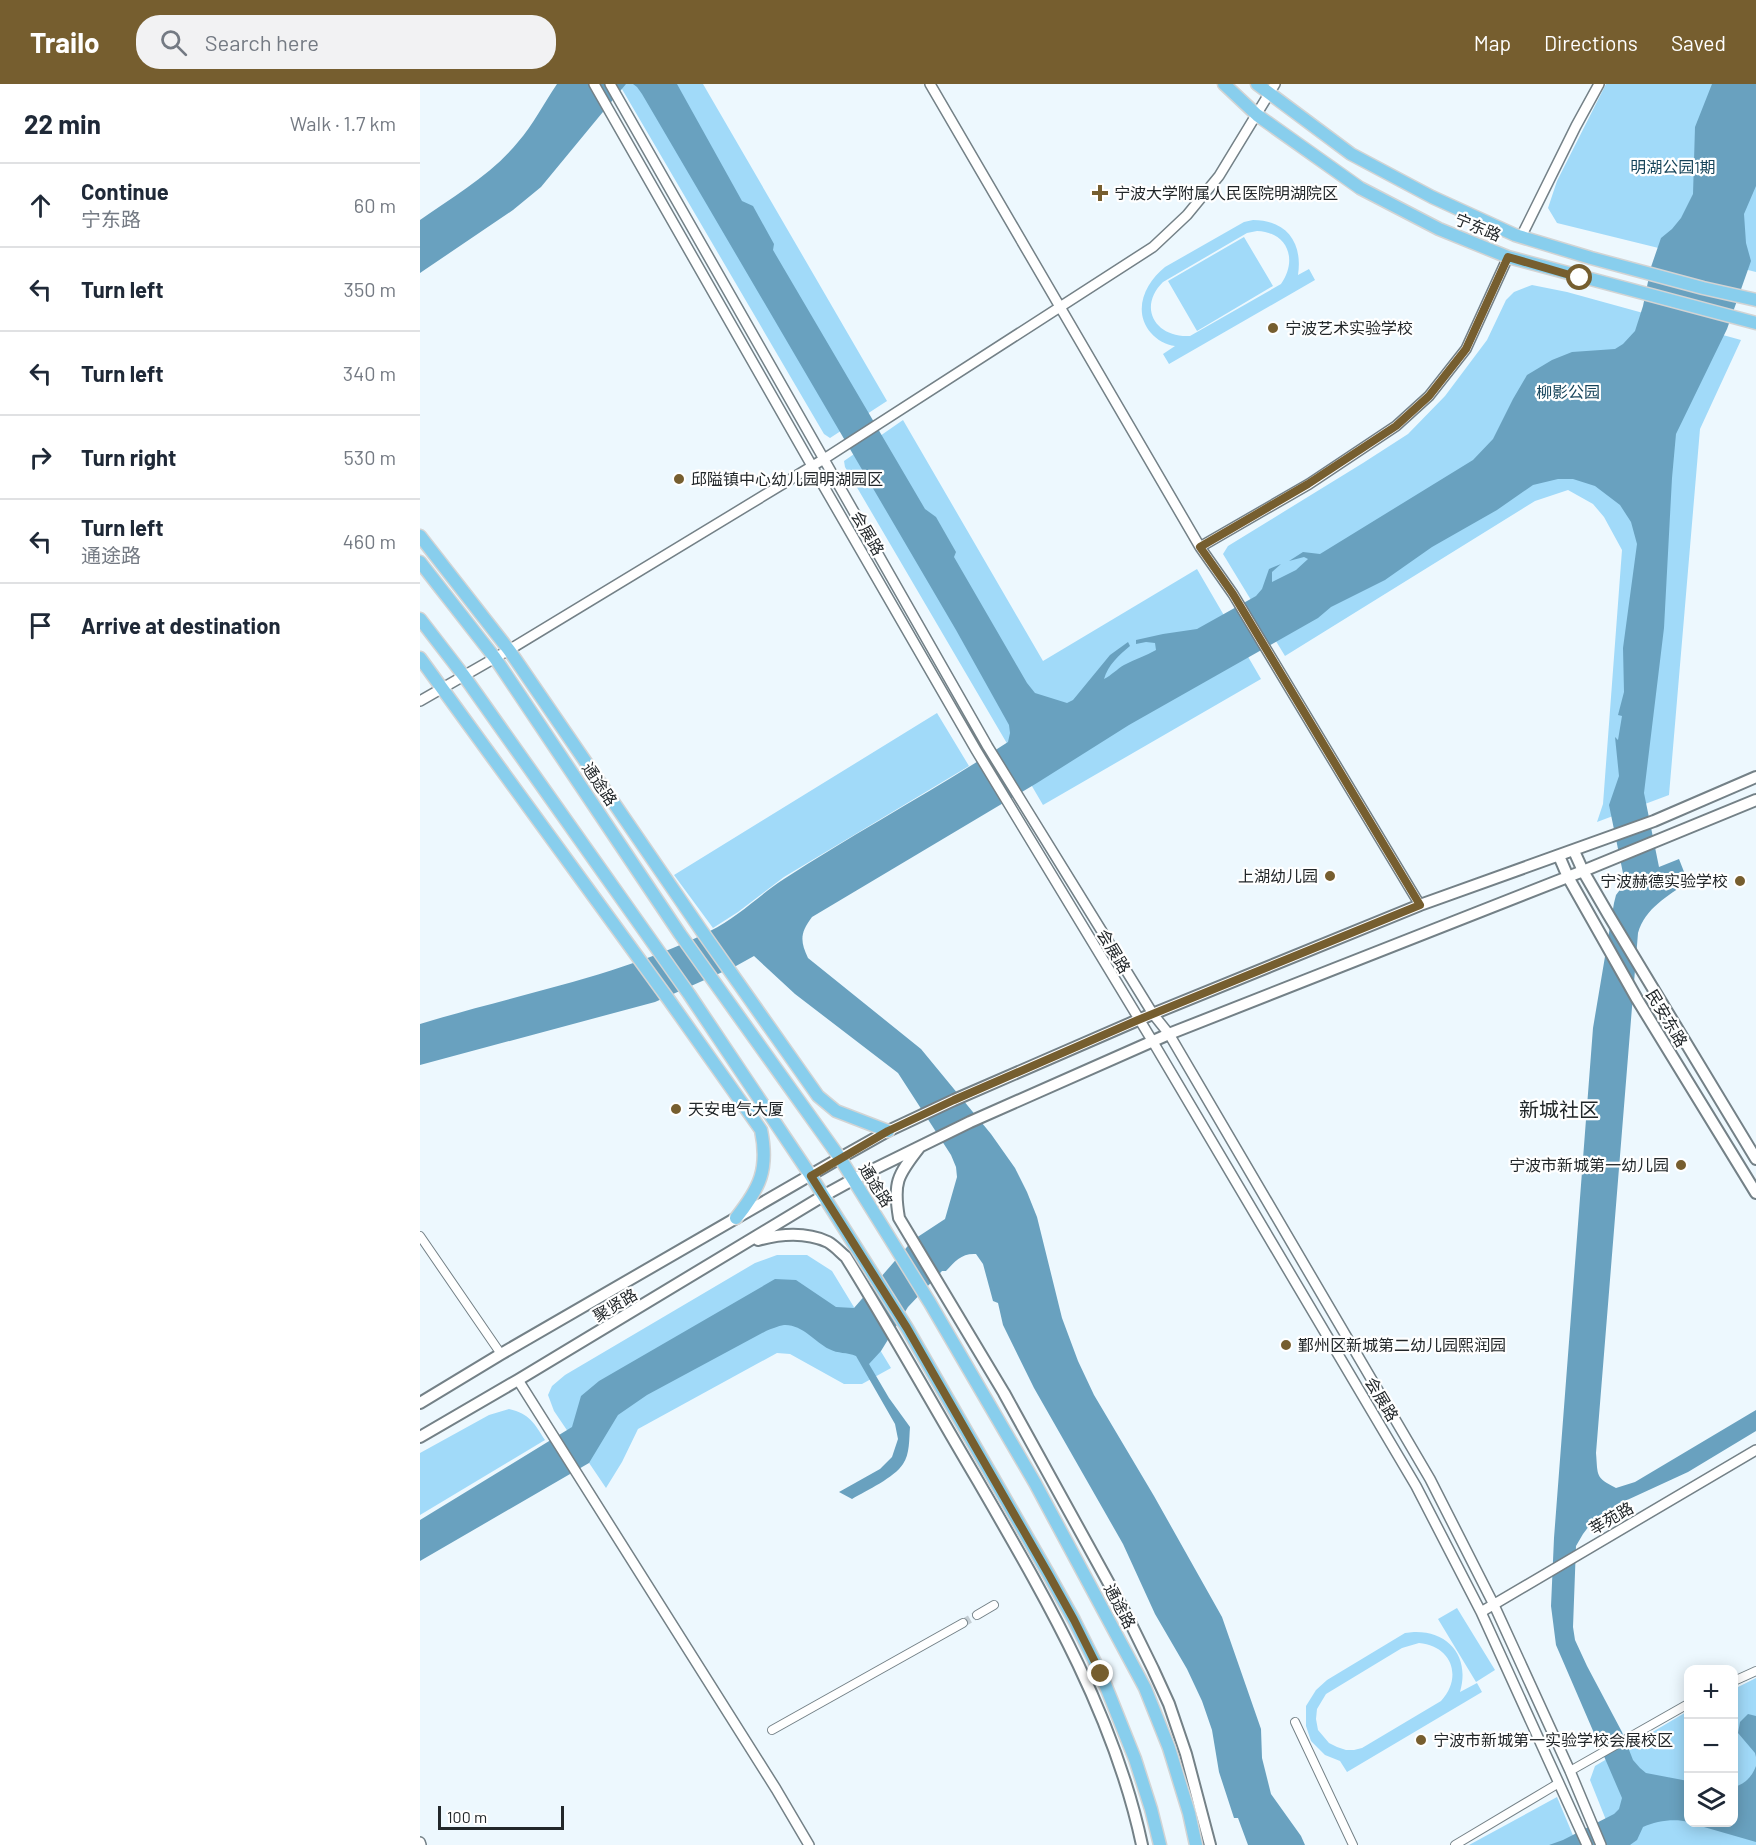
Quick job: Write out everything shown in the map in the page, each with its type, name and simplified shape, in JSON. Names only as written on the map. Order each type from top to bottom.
[{"type":"main road","name":"宁东路","points":[[1224,84],[1257,115],[1360,188],[1439,229],[1508,257],[1756,323]]},
{"type":"main road","name":"宁东路","points":[[1257,84],[1272,89],[1350,154],[1432,197],[1521,237],[1591,258],[1756,300]]},
{"type":"main road","points":[[420,536],[509,650],[731,974],[818,1096],[837,1111],[888,1131]]},
{"type":"main road","name":"通途路","points":[[420,562],[495,658],[680,934],[840,1158],[930,1303],[1035,1483],[1145,1688],[1169,1748],[1189,1813],[1196,1845]]},
{"type":"main road","points":[[420,619],[464,676],[690,994],[811,1176],[907,1328],[1049,1575],[1095,1663],[1136,1759],[1160,1845]]},
{"type":"main road","points":[[420,658],[761,1130],[764,1144],[764,1166],[758,1187],[736,1218]]},
{"type":"main road","name":"聚贤路","points":[[420,1403],[840,1158],[917,1117],[1138,1020],[1420,905],[1611,838],[1756,777]]},
{"type":"main road","name":"聚贤路","points":[[420,1437],[854,1179],[970,1122],[1169,1034],[1568,877],[1756,800]]},
{"type":"main road","name":"民安东路","points":[[1574,850],[1583,871],[1608,914],[1756,1159]]},
{"type":"main road","name":"民安东路","points":[[1559,856],[1568,877],[1637,999],[1756,1193]]},
{"type":"main road","points":[[921,1146],[900,1174],[896,1195],[899,1218],[1004,1393],[1128,1618],[1168,1704],[1186,1754],[1210,1845]]},
{"type":"main road","points":[[744,1244],[773,1236],[810,1236],[829,1243],[846,1257],[1010,1536],[1068,1641],[1114,1746],[1129,1792],[1142,1845]]},
{"type":"street","name":"会展路","points":[[594,84],[976,750],[1153,1042],[1416,1486],[1481,1612],[1587,1845]]},
{"type":"street","points":[[930,84],[1200,547],[1233,594],[1420,905]]},
{"type":"street","points":[[1521,237],[1599,84]]},
{"type":"street","name":"会展路","points":[[612,87],[988,747],[1153,1014],[1169,1034],[1430,1479],[1494,1605],[1570,1771],[1601,1845]]},
{"type":"street","points":[[420,701],[509,650],[824,459],[1153,247],[1187,215],[1219,176],[1272,89]]},
{"type":"street","points":[[1200,547],[1308,484],[1396,426],[1429,396],[1466,349],[1508,257]]},
{"type":"street","points":[[420,1236],[501,1354]]},
{"type":"street","points":[[518,1380],[809,1845]]},
{"type":"street","name":"莘苑路","points":[[1481,1612],[1756,1450]]},
{"type":"street","points":[[977,1615],[994,1605]]},
{"type":"street","points":[[772,1730],[963,1623]]},
{"type":"street","points":[[1738,1679],[1756,1671]]},
{"type":"street","points":[[1570,1771],[1684,1707]]},
{"type":"street","points":[[1295,1722],[1353,1845]]},
{"type":"street","points":[[1455,1845],[1559,1783]]},
{"type":"green space","points":[[619,84],[703,84],[887,401],[830,438],[824,434]]},
{"type":"green space","name":"明湖公园1期","points":[[1606,84],[1756,84],[1756,272],[1557,223],[1548,208],[1557,181]]},
{"type":"green space","points":[[1265,221],[1283,229],[1290,235],[1298,252],[1298,275],[1309,269],[1315,280],[1169,364],[1163,354],[1175,346],[1153,336],[1142,316],[1143,298],[1147,289],[1165,267],[1244,222]],"holes":[[[1257,231],[1276,236],[1287,249],[1289,266],[1281,284],[1190,336],[1168,332],[1154,320],[1151,302],[1163,282],[1247,233]]]},
{"type":"green space","points":[[1244,237],[1273,286],[1197,331],[1168,281]]},
{"type":"green space","name":"柳影公园","points":[[1532,285],[1567,292],[1741,340],[1700,429],[1669,795],[1597,822],[1603,804],[1622,550],[1604,517],[1593,504],[1568,490],[1535,501],[1285,656],[1223,554],[1228,546],[1408,434],[1445,396],[1487,340],[1506,300],[1514,292]]},
{"type":"green space","points":[[903,420],[1043,661],[1197,569],[1261,679],[1043,805],[845,467],[844,461]]},
{"type":"green space","points":[[937,713],[969,766],[784,877],[713,928],[674,875]]},
{"type":"green space","points":[[777,1255],[807,1255],[832,1271],[891,1368],[862,1384],[844,1384],[790,1354],[777,1353],[638,1429],[606,1488],[554,1411],[548,1395],[552,1386],[565,1375],[755,1263]]},
{"type":"green space","points":[[509,1409],[527,1417],[545,1440],[420,1515],[420,1453],[489,1415]]},
{"type":"green space","points":[[1457,1608],[1495,1670],[1476,1682],[1438,1619]]},
{"type":"green space","points":[[1405,1633],[1427,1633],[1447,1642],[1454,1649],[1462,1668],[1460,1692],[1477,1683],[1482,1692],[1347,1772],[1340,1761],[1325,1755],[1311,1741],[1306,1726],[1306,1706],[1316,1690],[1327,1680]],"holes":[[[1419,1643],[1430,1645],[1446,1656],[1451,1664],[1451,1682],[1448,1692],[1441,1701],[1362,1748],[1346,1750],[1329,1743],[1318,1730],[1316,1719],[1317,1709],[1326,1694],[1402,1648]]]},
{"type":"green space","points":[[1756,1678],[1756,1845],[1616,1845],[1590,1780],[1595,1766],[1684,1713],[1684,1827],[1738,1827],[1738,1687]]},
{"type":"green space","points":[[1557,1797],[1577,1845],[1469,1845]]},
{"type":"shaded area","points":[[557,84],[626,84],[541,187],[513,210],[420,273],[420,220],[472,184],[508,154],[529,128]]},
{"type":"shaded area","points":[[633,84],[677,84],[742,201],[753,206],[774,244],[773,250],[925,509],[936,517],[956,552],[954,557],[1027,683],[1035,693],[1067,703],[1073,700],[1110,655],[1128,642],[1130,646],[1111,665],[1104,679],[1124,665],[1156,650],[1155,643],[1136,644],[1136,640],[1197,629],[1256,596],[1262,589],[1269,569],[1281,564],[1272,572],[1272,582],[1296,570],[1308,559],[1304,557],[1289,561],[1303,552],[1320,554],[1473,460],[1493,439],[1527,375],[1552,360],[1572,352],[1615,349],[1623,344],[1635,331],[1651,267],[1661,238],[1681,218],[1693,194],[1695,127],[1712,84],[1756,84],[1756,186],[1744,214],[1746,243],[1751,261],[1727,329],[1676,434],[1664,628],[1644,793],[1659,867],[1679,859],[1688,882],[1665,898],[1646,916],[1638,933],[1596,1453],[1599,1475],[1616,1488],[1635,1482],[1756,1410],[1756,1431],[1688,1472],[1625,1501],[1592,1522],[1576,1546],[1573,1627],[1575,1640],[1622,1732],[1633,1760],[1646,1773],[1684,1780],[1684,1821],[1671,1820],[1643,1827],[1637,1840],[1630,1845],[1549,1845],[1614,1814],[1619,1809],[1622,1798],[1556,1645],[1551,1606],[1554,1538],[1593,1028],[1614,903],[1616,895],[1625,883],[1609,805],[1619,776],[1615,737],[1618,740],[1622,716],[1618,715],[1624,692],[1623,648],[1637,544],[1631,522],[1620,505],[1595,486],[1573,479],[1558,479],[1533,485],[1497,510],[1432,547],[1385,580],[1331,607],[1318,618],[1129,725],[1037,783],[812,917],[802,937],[808,958],[921,1049],[991,1134],[1015,1168],[1037,1217],[1062,1318],[1078,1361],[1094,1395],[1222,1617],[1261,1729],[1262,1758],[1271,1794],[1305,1845],[1248,1845],[1238,1818],[1234,1818],[1219,1772],[1212,1730],[1202,1701],[1187,1669],[1155,1614],[1123,1544],[1034,1388],[1003,1325],[998,1303],[993,1301],[983,1264],[976,1254],[963,1256],[946,1271],[942,1271],[908,1307],[881,1351],[869,1364],[910,1427],[909,1446],[907,1456],[899,1469],[887,1479],[852,1499],[839,1492],[880,1469],[892,1457],[898,1439],[895,1424],[856,1356],[832,1351],[797,1327],[784,1325],[766,1331],[647,1395],[618,1415],[589,1463],[420,1561],[420,1520],[572,1427],[581,1396],[599,1381],[775,1279],[796,1280],[836,1307],[854,1308],[913,1240],[945,1219],[957,1177],[951,1155],[898,1073],[795,994],[754,956],[655,1002],[420,1065],[420,1024],[604,973],[640,961],[710,931],[812,861],[1008,742],[1010,733],[1009,725],[956,630],[637,87]]},
{"type":"shaded area","points":[[1748,1714],[1756,1716],[1756,1757],[1738,1733],[1740,1722]]},
{"type":"shaded area","points":[[1756,1766],[1756,1842],[1704,1827],[1738,1827],[1738,1786],[1748,1780]]},
{"type":"tunnel","points":[[963,1623],[977,1615]]},
{"type":"place","name":"宁波大学附属人民医院明湖院区","points":[[1100,193]]},
{"type":"place","name":"宁波艺术实验学校","points":[[1273,328]]},
{"type":"place","name":"邱隘镇中心幼儿园明湖园区","points":[[679,479]]},
{"type":"place","name":"上湖幼儿园","points":[[1330,876]]},
{"type":"place","name":"宁波赫德实验学校","points":[[1740,881]]},
{"type":"place","name":"天安电气大厦","points":[[676,1109]]},
{"type":"place","name":"宁波市新城第一幼儿园","points":[[1681,1165]]},
{"type":"place","name":"鄞州区新城第二幼儿园熙润园","points":[[1286,1345]]},
{"type":"place","name":"宁波市新城第一实验学校会展校区","points":[[1421,1740]]},
{"type":"district","name":"新城社区","points":[[1559,1110]]},
{"type":"route","points":[[1101,1674],[1049,1575],[907,1328],[811,1176],[888,1131],[954,1100],[1138,1020],[1420,905],[1233,594],[1200,547],[1308,484],[1396,426],[1429,396],[1466,349],[1508,257],[1580,278]]}]
